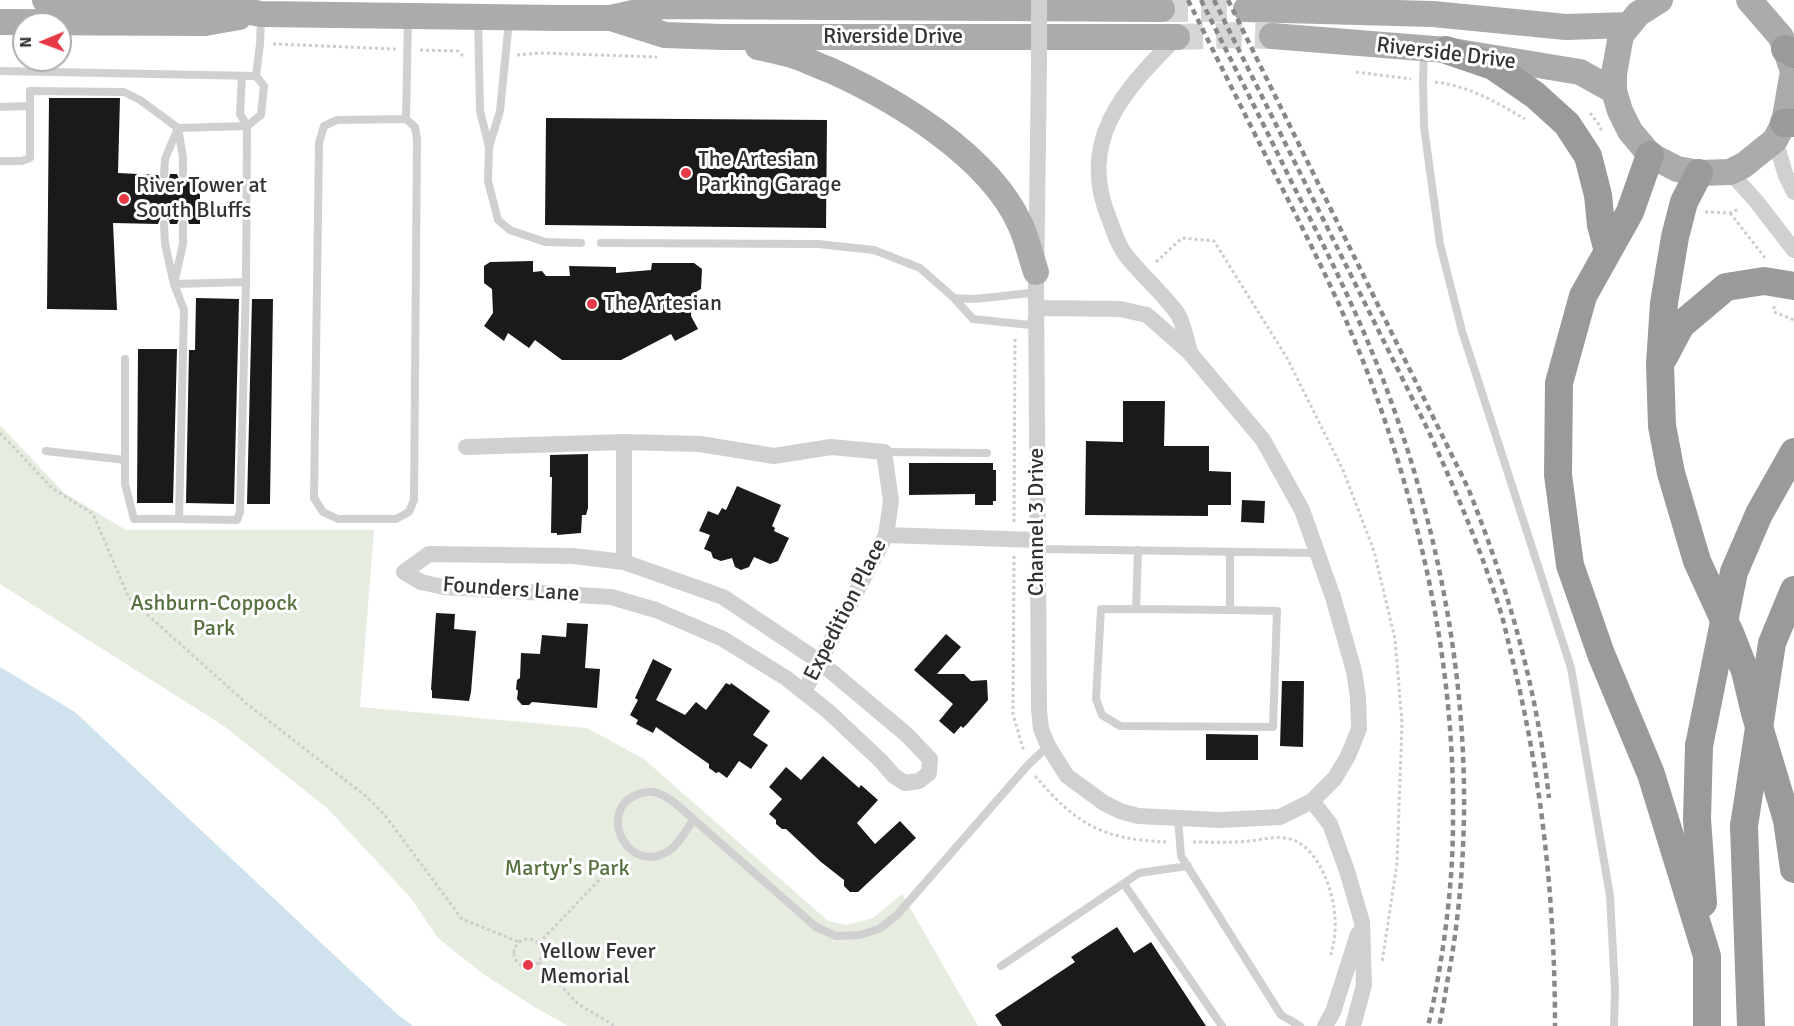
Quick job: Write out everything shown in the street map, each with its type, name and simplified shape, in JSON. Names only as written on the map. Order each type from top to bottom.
[{"type":"highway","points":[[1435,49],[1493,66],[1535,95],[1567,124],[1588,156],[1608,251]]},
{"type":"highway","points":[[1650,155],[1630,212],[1582,296],[1558,383],[1558,475],[1570,565],[1601,654],[1651,774],[1707,956]]},
{"type":"highway","points":[[1699,173],[1684,202],[1675,237],[1665,303],[1660,364],[1662,426],[1671,472],[1697,561],[1745,671],[1787,820],[1794,870]]},
{"type":"highway","points":[[1660,364],[1681,325],[1726,287],[1764,281],[1794,286]]},
{"type":"highway","points":[[1707,1026],[1707,956],[1696,819],[1699,746],[1734,572],[1759,514],[1794,452]]},
{"type":"highway","points":[[1751,1026],[1744,826],[1772,643],[1794,590]]},
{"type":"main road","name":"Riverside Drive","points":[[45,0],[199,3],[408,16],[560,14],[663,6],[1162,9]]},
{"type":"main road","points":[[1433,14],[1470,0]]},
{"type":"main road","points":[[1660,0],[1638,14],[1621,35],[1614,74],[1614,91],[1620,111],[1630,131],[1650,155],[1677,169],[1699,173],[1730,172],[1744,165],[1784,129],[1793,70],[1789,51],[1781,37],[1749,0]]},
{"type":"main road","name":"Riverside Drive","points":[[0,22],[205,23],[261,7]]},
{"type":"main road","name":"Riverside Drive","points":[[611,9],[665,35],[1177,37]]},
{"type":"main road","name":"Riverside Drive","points":[[1246,9],[1433,14],[1566,27],[1629,25]]},
{"type":"main road","name":"Riverside Drive","points":[[1272,36],[1435,49],[1580,72],[1614,91]]},
{"type":"main road","points":[[723,37],[800,57],[867,87],[923,121],[954,146],[989,179],[1002,195],[1020,225],[1036,272]]},
{"type":"street","name":"Channel 3 Drive","points":[[1036,308],[1120,309],[1147,315],[1190,353],[1263,440],[1302,510],[1318,553],[1336,606],[1358,697],[1359,729],[1348,756],[1335,778],[1312,801],[1280,817],[1219,820],[1138,816],[1104,803],[1067,776],[1048,746],[1041,729],[1036,308],[1039,0]]},
{"type":"street","points":[[1177,37],[1134,84],[1110,120],[1103,135],[1098,169],[1099,189],[1123,252],[1178,314],[1190,353]]},
{"type":"street","points":[[1784,129],[1786,176],[1794,192]]},
{"type":"street","points":[[1730,172],[1794,250]]},
{"type":"street","points":[[466,447],[624,442],[700,444],[774,456],[831,447],[885,452]]},
{"type":"street","points":[[624,442],[624,562]]},
{"type":"street","name":"Expedition Place","points":[[804,692],[886,535],[891,501],[885,452]]},
{"type":"street","points":[[886,535],[1014,539],[1038,545]]},
{"type":"street","name":"Founders Lane","points":[[429,554],[573,556],[624,562],[723,597],[820,662],[907,735],[930,759],[929,773],[919,781],[905,783],[894,777],[846,728],[786,678],[723,639],[656,610],[611,597],[444,587],[421,582],[404,572],[429,554]]},
{"type":"street","points":[[1312,801],[1330,824],[1362,922],[1364,985],[1353,1026]]},
{"type":"street","points":[[1325,1026],[1333,1012],[1362,922]]},
{"type":"lane","points":[[0,160],[30,158],[30,91],[124,92],[140,100],[178,128],[248,126],[261,115],[264,86],[256,76],[261,7]]},
{"type":"lane","points":[[489,147],[480,111],[479,56],[490,15]]},
{"type":"lane","points":[[490,15],[505,56],[500,111],[489,147],[488,181],[498,220],[510,230],[545,242],[582,243]]},
{"type":"lane","points":[[406,119],[408,16]]},
{"type":"lane","points":[[1435,49],[1423,80],[1424,127],[1440,244],[1462,331],[1571,668],[1610,896],[1616,989],[1614,1026]]},
{"type":"lane","points":[[0,71],[256,76]]},
{"type":"lane","points":[[124,359],[125,484],[134,519],[237,520],[240,512],[248,126],[240,114],[242,76]]},
{"type":"lane","points":[[0,107],[30,106]]},
{"type":"lane","points":[[406,119],[415,127],[417,139],[414,500],[409,512],[396,519],[338,519],[323,512],[314,498],[319,143],[324,126],[337,120],[406,119]]},
{"type":"lane","points":[[178,128],[183,157],[183,174]]},
{"type":"lane","points":[[164,175],[165,159],[178,128]]},
{"type":"lane","points":[[165,224],[165,244],[174,284],[184,310],[179,519]]},
{"type":"lane","points":[[174,284],[183,244],[183,224]]},
{"type":"lane","points":[[601,243],[818,244],[874,250],[920,268],[954,298],[973,319],[1030,325],[1036,308],[1030,293],[975,299],[954,298]]},
{"type":"lane","points":[[174,284],[246,282]]},
{"type":"lane","points":[[46,450],[125,460]]},
{"type":"lane","points":[[885,452],[987,453]]},
{"type":"lane","points":[[1038,545],[1138,550],[1318,553]]},
{"type":"lane","points":[[1137,609],[1138,550]]},
{"type":"lane","points":[[1230,552],[1230,610]]},
{"type":"lane","points":[[1101,609],[1137,609],[1278,611],[1273,727],[1120,726],[1102,715],[1096,699],[1101,609]]},
{"type":"lane","points":[[693,820],[677,844],[660,854],[634,853],[621,837],[618,828],[618,817],[623,806],[631,797],[652,791],[663,794],[675,802],[816,927],[836,936],[860,935],[879,929],[897,915],[1028,765],[1048,746]]},
{"type":"lane","points":[[1178,818],[1185,862],[1281,1015],[1300,1026]]},
{"type":"lane","points":[[1000,966],[1139,873],[1185,862]]},
{"type":"lane","points":[[1124,884],[1222,1026]]},
{"type":"path","points":[[260,44],[458,51],[463,56],[479,56]]},
{"type":"path","points":[[505,56],[540,53],[668,57]]},
{"type":"path","points":[[1356,72],[1454,84],[1489,98],[1538,127],[1554,113]]},
{"type":"path","points":[[1014,324],[1016,374],[1013,714],[1019,741],[1028,765],[1056,801],[1076,817],[1112,835],[1131,839],[1180,842],[1246,841],[1280,837],[1291,839],[1305,847],[1318,860],[1333,903],[1335,937],[1331,956]]},
{"type":"path","points":[[0,433],[52,488],[93,514],[129,598],[247,704],[367,797],[384,814],[462,918],[519,942]]},
{"type":"path","points":[[539,943],[629,849]]},
{"type":"path","points":[[529,938],[539,943],[543,955],[539,962],[526,968],[517,963],[514,948],[519,942],[529,938]]},
{"type":"path","points":[[539,962],[578,1004],[615,1026]]},
{"type":"green space","name":"Martyr's Park","points":[[0,425],[64,493],[126,530],[374,530],[360,707],[587,728],[644,759],[828,921],[847,925],[873,918],[902,894],[978,1026],[568,1026],[533,1006],[482,973],[438,938],[410,897],[328,809],[224,726],[0,584]]},
{"type":"water","points":[[0,667],[75,712],[397,1014],[413,1026],[0,1026]]},
{"type":"building","name":"River Tower at South Bluffs","points":[[49,98],[120,98],[118,173],[158,175],[160,180],[164,181],[169,179],[170,174],[177,174],[179,179],[184,180],[189,174],[200,174],[200,224],[189,224],[184,218],[179,219],[177,224],[170,224],[169,220],[164,218],[160,219],[158,224],[113,223],[117,310],[47,309]]},
{"type":"building","name":"The Artesian Parking Garage","points":[[546,118],[827,120],[826,228],[545,225]]},
{"type":"building","name":"The Artesian","points":[[533,261],[533,272],[542,271],[546,276],[570,276],[569,266],[616,267],[616,273],[651,270],[652,263],[694,263],[702,269],[701,289],[691,295],[691,316],[698,329],[675,341],[671,334],[621,360],[562,360],[535,340],[529,348],[508,333],[504,341],[484,326],[493,313],[492,289],[484,283],[484,266],[490,262]]},
{"type":"building","points":[[196,298],[239,299],[234,504],[186,503],[189,350],[195,350]]},
{"type":"building","points":[[252,299],[273,299],[270,504],[247,504]]},
{"type":"building","points":[[138,349],[177,349],[173,503],[137,503]]},
{"type":"building","points":[[1123,401],[1165,401],[1164,446],[1209,446],[1209,471],[1231,472],[1231,505],[1208,505],[1208,516],[1085,515],[1086,441],[1123,442]]},
{"type":"building","points":[[588,454],[588,508],[586,515],[582,515],[581,533],[557,535],[557,533],[551,533],[550,455]]},
{"type":"building","points":[[909,463],[993,463],[993,470],[996,470],[996,501],[993,501],[993,505],[975,505],[975,494],[909,495]]},
{"type":"building","points":[[737,486],[781,505],[772,526],[775,528],[774,531],[789,538],[778,561],[770,564],[754,557],[749,567],[741,570],[735,567],[732,558],[721,561],[713,558],[711,552],[704,549],[710,535],[699,531],[708,511],[718,515],[722,508],[726,510]]},
{"type":"building","points":[[1242,500],[1265,501],[1264,523],[1241,522]]},
{"type":"building","points":[[436,613],[455,614],[454,629],[476,631],[469,701],[432,698]]},
{"type":"building","points":[[567,623],[588,624],[585,668],[600,669],[597,708],[532,702],[529,705],[522,705],[517,699],[516,689],[517,680],[520,678],[521,653],[540,654],[542,635],[566,637]]},
{"type":"building","points":[[946,634],[961,647],[937,674],[964,674],[971,681],[987,680],[988,700],[963,728],[961,726],[954,734],[939,721],[953,704],[914,670]]},
{"type":"building","points":[[653,659],[672,669],[656,700],[685,715],[696,702],[706,710],[726,683],[730,685],[731,683],[770,711],[753,735],[768,745],[751,769],[739,761],[727,778],[709,768],[709,764],[656,727],[653,733],[636,724],[638,720],[630,715],[638,700],[635,698]]},
{"type":"building","points":[[1282,681],[1304,681],[1303,747],[1280,746]]},
{"type":"building","points":[[1206,734],[1258,735],[1258,760],[1206,760]]},
{"type":"building","points":[[823,756],[859,788],[861,785],[878,800],[857,823],[875,844],[900,821],[916,838],[858,892],[850,892],[844,886],[844,880],[786,829],[776,824],[776,820],[769,814],[782,799],[769,787],[786,767],[801,780]]},
{"type":"building","points":[[1117,927],[1134,953],[1151,942],[1206,1026],[1002,1026],[995,1015],[1075,962],[1071,957]]},
{"type":"tunnel","points":[[1162,9],[1246,9]]},
{"type":"tunnel","points":[[1177,37],[1272,36]]},
{"type":"railway","points":[[1188,0],[1341,309],[1373,387],[1391,439],[1421,546],[1442,656],[1449,711],[1452,766],[1453,842],[1449,900],[1438,978],[1428,1026]]},
{"type":"railway","points":[[1201,0],[1329,258],[1363,332],[1402,434],[1433,541],[1444,595],[1460,705],[1464,816],[1457,918],[1439,1026]]},
{"type":"railway","points":[[1214,0],[1428,430],[1468,522],[1494,592],[1516,674],[1540,805],[1553,937],[1555,1026]]},
{"type":"railway","points":[[1228,0],[1468,488],[1496,564],[1519,640],[1537,718],[1549,798]]},
{"type":"place","name":"The Artesian Parking Garage","points":[[686,173]]},
{"type":"place","name":"River Tower at South Bluffs","points":[[124,199]]},
{"type":"place","name":"The Artesian","points":[[592,304]]},
{"type":"place","name":"Yellow Fever Memorial","points":[[528,965]]},
{"type":"park label","name":"Ashburn-Coppock Park","points":[[214,616]]}]
